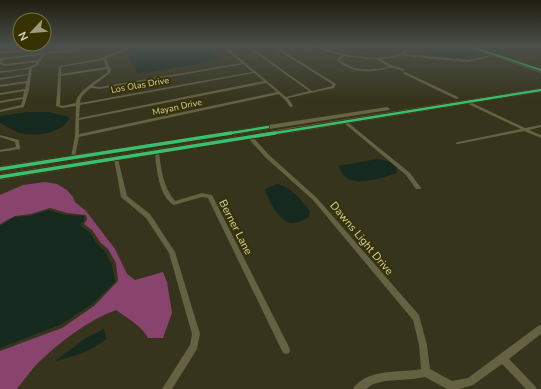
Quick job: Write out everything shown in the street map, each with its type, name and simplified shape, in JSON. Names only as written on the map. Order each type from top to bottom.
[{"type":"main road","points":[[0,169],[402,106],[541,87]]},
{"type":"main road","points":[[0,177],[421,110],[479,100],[486,96],[541,87]]},
{"type":"main road","points":[[421,110],[420,108],[422,107],[473,98],[484,94]]},
{"type":"main road","points":[[299,129],[308,124],[396,110],[401,109],[402,106]]},
{"type":"main road","points":[[0,173],[56,163],[73,157]]},
{"type":"street","points":[[0,72],[31,68],[37,64]]},
{"type":"street","points":[[72,64],[60,66],[60,75],[107,68]]},
{"type":"street","points":[[73,157],[77,136],[78,98],[108,73],[109,70],[106,64]]},
{"type":"street","points":[[92,87],[100,88],[238,64]]},
{"type":"street","points":[[246,64],[286,98],[291,106]]},
{"type":"street","points":[[273,64],[312,92]]},
{"type":"street","points":[[286,98],[333,87],[334,84],[303,64]]},
{"type":"street","points":[[345,64],[357,71],[366,72],[392,67]]},
{"type":"street","points":[[387,64],[457,98]]},
{"type":"street","points":[[521,64],[541,71]]},
{"type":"street","points":[[0,111],[23,106],[31,74],[31,68]]},
{"type":"street","name":"Los Olas Drive","points":[[60,75],[58,106],[62,107],[255,72]]},
{"type":"street","points":[[0,79],[31,74]]},
{"type":"street","points":[[0,86],[28,82]]},
{"type":"street","points":[[78,118],[266,82]]},
{"type":"street","points":[[0,94],[27,90]]},
{"type":"street","name":"Mayan Drive","points":[[77,136],[280,93]]},
{"type":"street","points":[[0,102],[25,98]]},
{"type":"street","points":[[467,102],[541,137]]},
{"type":"street","points":[[345,122],[367,141],[390,157],[408,174],[418,188]]},
{"type":"street","points":[[458,143],[541,126]]},
{"type":"street","points":[[0,136],[17,141],[18,148],[0,152]]},
{"type":"street","name":"Dawns Light Drive","points":[[250,137],[267,156],[315,199],[416,318],[423,345],[426,372]]},
{"type":"street","name":"Berner Lane","points":[[157,152],[160,174],[169,198],[174,203],[202,195],[210,196],[286,350]]},
{"type":"street","points":[[116,158],[124,197],[148,216],[172,252],[195,327],[196,340],[194,346],[167,389]]},
{"type":"street","points":[[358,389],[372,380],[426,372],[451,386],[470,382],[503,359],[541,329]]},
{"type":"street","points":[[503,359],[532,389]]},
{"type":"shaded area","points":[[133,64],[195,64],[150,72],[137,73]]},
{"type":"shaded area","points":[[27,112],[48,112],[70,117],[66,123],[54,131],[31,135],[17,132],[0,123],[0,116]]},
{"type":"shaded area","points":[[377,159],[392,163],[396,167],[397,173],[373,180],[356,181],[348,179],[343,174],[339,166]]},
{"type":"shaded area","points":[[45,182],[57,184],[67,190],[75,202],[86,211],[115,249],[127,274],[135,280],[163,272],[167,282],[172,313],[163,338],[148,338],[138,326],[116,310],[75,332],[47,354],[17,389],[0,389],[0,351],[62,328],[94,306],[118,281],[116,263],[108,249],[101,243],[92,230],[84,224],[87,220],[86,215],[67,213],[50,208],[31,214],[15,216],[0,224],[0,195],[23,185]]},
{"type":"shaded area","points":[[277,184],[287,188],[300,199],[310,211],[309,217],[298,222],[291,223],[287,222],[278,214],[271,204],[265,189]]},
{"type":"shaded area","points":[[49,210],[65,215],[84,216],[84,221],[80,225],[89,232],[97,244],[104,250],[112,265],[115,282],[92,304],[62,324],[0,348],[0,226],[14,217],[30,216]]},
{"type":"shaded area","points":[[104,329],[106,339],[95,347],[69,358],[55,361],[86,338]]},
{"type":"cycle path","points":[[523,64],[541,70]]},
{"type":"cycle path","points":[[0,177],[541,90]]},
{"type":"cycle path","points":[[0,169],[268,127]]}]
